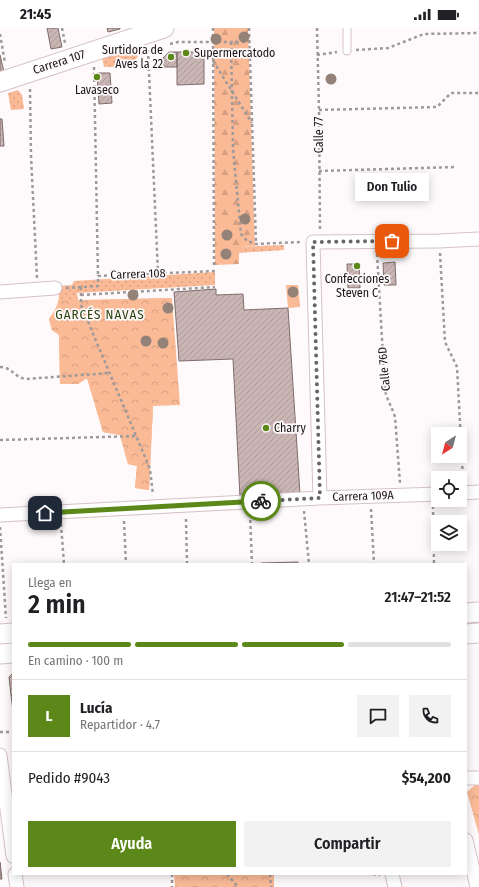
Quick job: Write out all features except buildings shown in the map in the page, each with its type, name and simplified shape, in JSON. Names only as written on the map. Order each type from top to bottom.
[{"type":"street","name":"Carrera 107","points":[[4,80],[94,51],[153,40]]},
{"type":"street","points":[[320,498],[317,242],[439,241],[479,239]]},
{"type":"street","points":[[0,292],[55,288]]},
{"type":"street","points":[[467,493],[479,492]]},
{"type":"street","name":"Carrera 109A","points":[[0,515],[320,498],[431,494]]},
{"type":"street","points":[[467,613],[479,612]]},
{"type":"street","points":[[467,634],[479,633]]},
{"type":"street","points":[[0,654],[12,653]]},
{"type":"street","points":[[0,755],[10,809],[12,840]]},
{"type":"street","points":[[467,778],[479,778]]},
{"type":"street","points":[[467,844],[477,887]]},
{"type":"street","points":[[15,875],[17,887]]},
{"type":"street","points":[[392,875],[395,887]]},
{"type":"lane","points":[[347,28],[347,51]]},
{"type":"path","points":[[213,28],[214,265]]},
{"type":"path","points":[[249,28],[256,244]]},
{"type":"path","name":"Calle 77","points":[[316,28],[319,110],[317,242]]},
{"type":"path","points":[[317,55],[388,48],[424,34],[479,33]]},
{"type":"path","points":[[0,34],[4,80]]},
{"type":"path","points":[[153,40],[158,273]]},
{"type":"path","points":[[163,47],[178,42],[250,42]]},
{"type":"path","points":[[231,42],[233,149],[241,234],[246,241],[256,244],[317,242]]},
{"type":"path","points":[[94,51],[98,276]]},
{"type":"path","points":[[213,60],[252,123]]},
{"type":"path","points":[[29,72],[37,290]]},
{"type":"path","points":[[319,110],[437,107],[451,92],[479,93]]},
{"type":"path","points":[[319,171],[456,167]]},
{"type":"path","name":"Calle 76D","points":[[376,241],[385,390],[387,399],[393,408],[395,417],[401,495]]},
{"type":"path","points":[[439,241],[445,342],[457,367],[461,471]]},
{"type":"path","name":"Carrera 108","points":[[55,288],[98,286],[98,276],[214,271]]},
{"type":"path","points":[[81,287],[81,305],[150,469],[154,507]]},
{"type":"path","points":[[81,295],[215,287]]},
{"type":"path","points":[[0,367],[5,367],[12,370],[21,379],[109,373]]},
{"type":"path","points":[[0,440],[136,436]]},
{"type":"path","points":[[370,496],[374,563]]},
{"type":"path","points":[[303,499],[309,563]]},
{"type":"path","points":[[250,502],[252,563]]},
{"type":"path","points":[[186,505],[188,563]]},
{"type":"path","points":[[434,563],[435,507]]},
{"type":"path","points":[[124,508],[126,563]]},
{"type":"path","points":[[60,512],[64,563]]},
{"type":"path","points":[[0,527],[7,631]]},
{"type":"path","points":[[0,732],[12,732]]},
{"type":"path","points":[[172,875],[172,887]]},
{"type":"path","points":[[228,875],[238,887]]},
{"type":"path","points":[[270,875],[271,887]]},
{"type":"green space","points":[[214,28],[248,28],[255,246],[239,247],[239,264],[215,265]]},
{"type":"green space","points":[[131,49],[138,56],[131,66],[104,67],[102,58]]},
{"type":"green space","points":[[18,90],[22,95],[24,109],[11,110],[8,93]]},
{"type":"green space","points":[[284,245],[284,250],[239,253],[238,247]]},
{"type":"green space","points":[[215,272],[215,285],[77,293],[78,300],[172,298],[83,376],[156,406],[153,406],[149,490],[135,488],[137,466],[128,464],[120,435],[103,432],[87,378],[78,384],[60,384],[59,335],[52,330],[49,319],[58,303],[59,286],[72,285],[74,281]]},
{"type":"green space","points":[[286,285],[298,285],[300,307],[288,308]]},
{"type":"green space","points":[[172,298],[180,405],[153,406],[149,490],[135,488],[137,466],[128,464],[120,435],[103,432],[87,378],[78,384],[60,384],[59,335],[52,330],[49,319],[59,301]]},
{"type":"green space","points":[[476,784],[479,784],[479,835],[467,792]]},
{"type":"green space","points":[[174,875],[274,875],[274,887],[175,887]]},
{"type":"way so far","points":[[261,501],[320,498],[313,242],[392,241]]},
{"type":"place","name":"Supermercatodo","points":[[186,53]]},
{"type":"place","name":"Surtidora de Aves la 22","points":[[171,57]]},
{"type":"place","name":"Lavaseco","points":[[97,77]]},
{"type":"place","name":"Don Tulio","points":[[392,241]]},
{"type":"place","name":"Confecciones Steven C","points":[[357,266]]},
{"type":"place","name":"Charry","points":[[266,428]]},
{"type":"district","name":"GARCÉS NAVAS","points":[[100,314]]},
{"type":"route","points":[[45,513],[261,501]]}]
